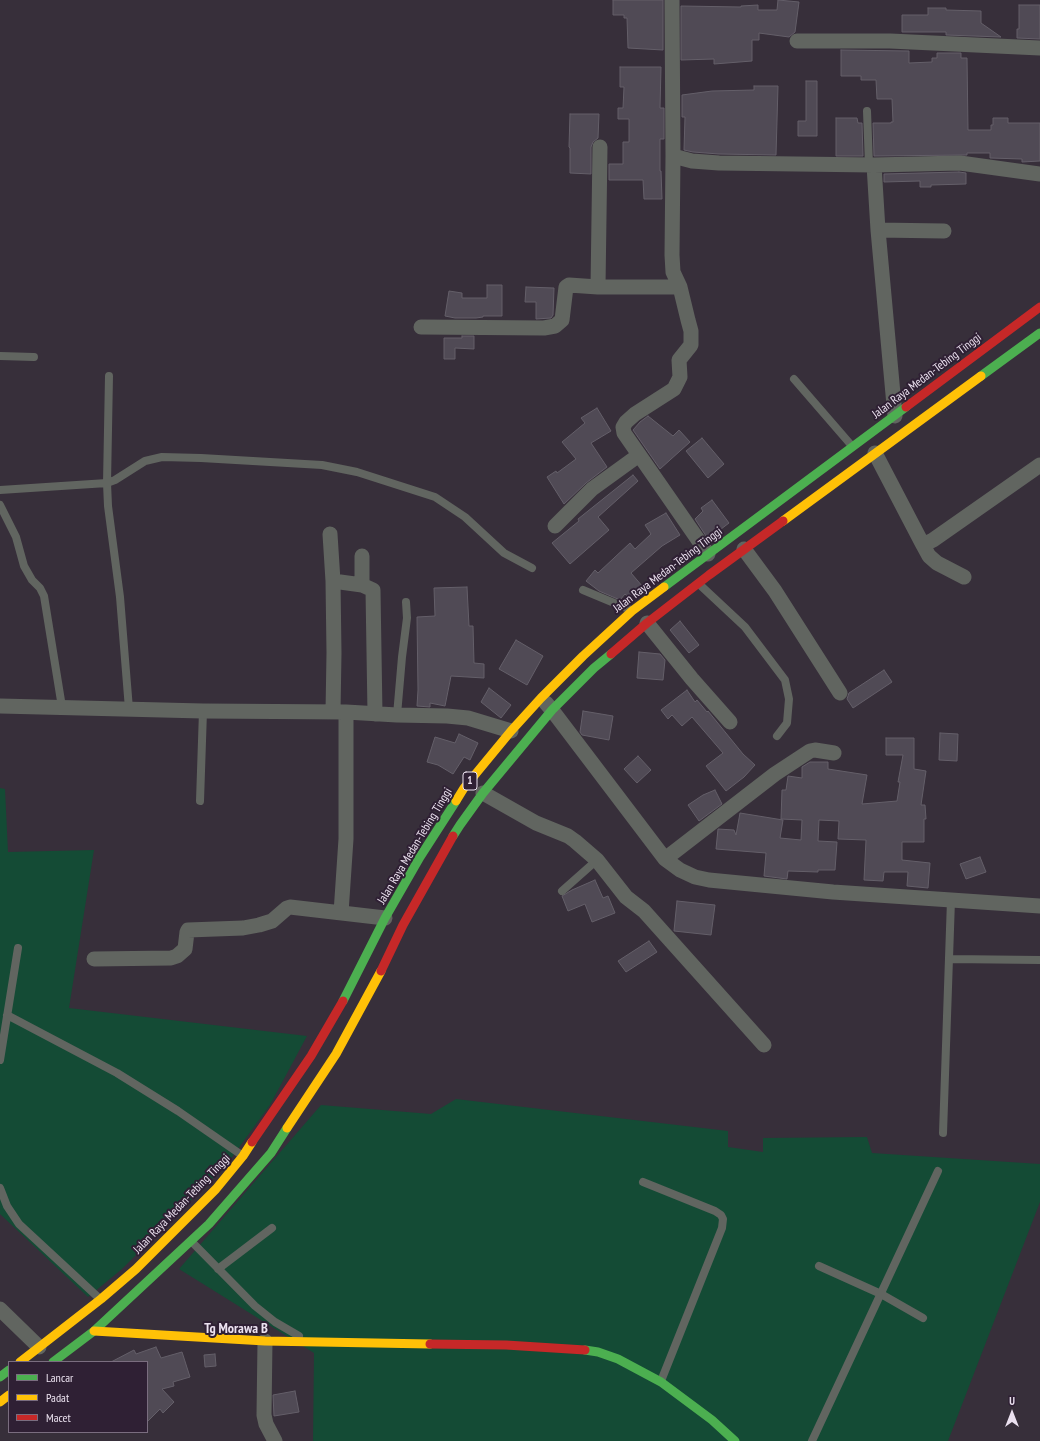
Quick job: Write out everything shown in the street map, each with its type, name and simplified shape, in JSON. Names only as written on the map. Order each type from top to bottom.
[{"type":"main road","name":"Jalan Raya Medan-Tebing Tinggi","points":[[21,1361],[101,1299],[136,1269],[216,1189],[243,1156],[311,1056],[339,1008],[385,918],[420,857],[464,788],[511,731],[541,698],[583,656],[632,611],[895,416],[1040,306]]},
{"type":"main road","name":"1","points":[[54,1361],[94,1331],[191,1240],[230,1202],[271,1153],[336,1054],[426,883],[460,826],[483,793],[552,710],[594,668],[647,623],[698,583],[1040,333]]},
{"type":"main road","points":[[94,1331],[265,1341],[506,1345],[576,1349],[598,1352],[618,1359],[661,1382],[712,1420],[735,1441]]},
{"type":"main road","points":[[0,1377],[8,1371]]},
{"type":"main road","points":[[0,1402],[8,1396]]},
{"type":"street","points":[[672,0],[672,255],[673,272],[680,287],[690,326],[690,345],[679,360],[680,377],[674,389],[635,414],[623,427],[624,433],[708,554]]},
{"type":"street","points":[[797,41],[890,41],[1040,48]]},
{"type":"street","points":[[598,287],[600,147]]},
{"type":"street","points":[[673,156],[692,161],[719,163],[871,165],[960,163],[1040,174]]},
{"type":"street","points":[[871,165],[895,416]]},
{"type":"street","points":[[878,230],[944,231]]},
{"type":"street","points":[[421,328],[544,328],[555,326],[562,320],[567,286],[680,287]]},
{"type":"street","points":[[875,453],[929,556],[936,562],[964,577]]},
{"type":"street","points":[[555,526],[592,489],[639,455]]},
{"type":"street","points":[[923,545],[933,540],[1040,465]]},
{"type":"street","points":[[330,534],[333,581],[334,653],[346,839],[341,913]]},
{"type":"street","points":[[744,549],[775,592],[840,693]]},
{"type":"street","points":[[362,556],[362,585]]},
{"type":"street","points":[[333,581],[362,585],[373,590],[375,714]]},
{"type":"street","points":[[647,623],[692,679],[730,722]]},
{"type":"street","points":[[541,698],[552,710],[665,859],[680,870],[709,880],[833,892],[1040,906]]},
{"type":"street","points":[[0,706],[62,706],[203,711],[339,712],[447,716],[468,718],[511,731]]},
{"type":"street","points":[[665,859],[775,774],[810,751],[815,750],[834,753]]},
{"type":"street","points":[[483,793],[536,823],[571,838],[597,860],[626,896],[644,910],[764,1045]]},
{"type":"street","points":[[94,960],[171,958],[177,956],[185,949],[186,932],[188,930],[243,928],[259,925],[272,921],[286,908],[290,907],[385,918]]},
{"type":"street","points":[[0,1309],[39,1347]]},
{"type":"street","points":[[265,1341],[264,1415],[266,1424],[275,1441]]},
{"type":"lane","points":[[867,111],[871,165]]},
{"type":"lane","points":[[0,356],[34,357]]},
{"type":"lane","points":[[109,376],[108,506],[120,597],[129,709]]},
{"type":"lane","points":[[794,379],[852,447]]},
{"type":"lane","points":[[0,490],[107,483],[115,480],[145,461],[162,457],[322,465],[357,472],[435,497],[465,517],[504,553],[532,568]]},
{"type":"lane","points":[[0,504],[16,537],[24,566],[44,596],[62,706]]},
{"type":"lane","points":[[698,583],[745,627],[785,680],[789,699],[787,723],[777,736]]},
{"type":"lane","points":[[583,590],[632,611]]},
{"type":"lane","points":[[397,715],[407,618],[406,602]]},
{"type":"lane","points":[[200,801],[203,711]]},
{"type":"lane","points":[[562,891],[597,860]]},
{"type":"lane","points":[[942,1134],[951,900]]},
{"type":"lane","points":[[0,1060],[6,1015],[18,948]]},
{"type":"lane","points":[[949,959],[1040,960]]},
{"type":"lane","points":[[6,1015],[117,1074],[178,1110],[243,1156]]},
{"type":"lane","points":[[812,1441],[938,1171]]},
{"type":"lane","points":[[643,1182],[715,1211],[721,1215],[723,1219],[722,1228],[661,1382]]},
{"type":"lane","points":[[0,1188],[7,1206],[19,1224],[101,1299]]},
{"type":"lane","points":[[218,1269],[272,1228]]},
{"type":"lane","points":[[191,1240],[255,1306],[275,1322],[309,1342]]},
{"type":"lane","points":[[819,1266],[880,1294],[923,1318]]},
{"type":"green space","points":[[0,788],[5,789],[8,852],[94,850],[69,1008],[307,1036],[270,1105],[227,1164],[122,1269],[88,1297],[0,1214]]},
{"type":"green space","points":[[456,1099],[728,1131],[728,1147],[763,1152],[763,1138],[867,1137],[872,1153],[1040,1164],[1040,1202],[948,1441],[313,1441],[314,1353],[179,1269],[321,1105],[431,1114]]},
{"type":"building","points":[[613,0],[663,0],[663,50],[628,48],[627,18],[624,18],[624,15],[613,15]]},
{"type":"building","points":[[778,0],[799,2],[795,32],[789,37],[759,33],[759,40],[752,40],[752,61],[714,64],[714,59],[681,60],[681,6],[741,7],[758,5],[758,10],[777,10]]},
{"type":"building","points":[[1019,5],[1040,5],[1040,39],[1017,38],[1017,29],[1019,29]]},
{"type":"building","points":[[928,8],[981,11],[981,23],[1001,37],[946,35],[946,32],[902,32],[902,15],[928,15]]},
{"type":"building","points":[[841,50],[909,51],[909,63],[932,62],[932,58],[937,58],[937,53],[961,53],[961,58],[967,58],[968,130],[991,130],[993,118],[1008,118],[1008,123],[1040,123],[1040,161],[1022,162],[1022,159],[990,158],[990,153],[967,153],[967,155],[874,156],[873,123],[893,122],[892,99],[877,99],[876,80],[861,80],[861,76],[841,76]]},
{"type":"building","points":[[620,67],[661,67],[660,108],[664,108],[664,139],[660,139],[662,199],[644,199],[643,180],[609,180],[609,164],[623,164],[623,142],[629,142],[629,119],[618,119],[618,108],[623,108],[624,87],[620,87]]},
{"type":"building","points":[[806,81],[817,81],[817,136],[798,136],[798,121],[806,121]]},
{"type":"building","points":[[754,86],[778,86],[776,155],[719,154],[684,150],[685,117],[682,117],[682,95],[712,91],[754,90]]},
{"type":"building","points":[[570,114],[599,114],[598,138],[593,142],[591,147],[591,174],[570,173]]},
{"type":"building","points":[[836,118],[857,118],[858,123],[862,123],[863,156],[836,156]]},
{"type":"building","points":[[966,173],[966,184],[931,185],[931,187],[920,187],[920,181],[884,182],[884,174]]},
{"type":"building","points":[[487,285],[502,285],[502,316],[455,318],[445,316],[449,291],[462,293],[462,298],[487,298]]},
{"type":"building","points":[[526,287],[554,288],[553,315],[551,318],[536,319],[536,302],[525,302]]},
{"type":"building","points":[[462,336],[474,336],[474,349],[455,348],[455,359],[444,359],[444,338],[462,338]]},
{"type":"building","points":[[597,408],[611,431],[591,443],[607,467],[586,483],[564,504],[547,477],[556,471],[557,473],[576,459],[562,442],[585,423],[581,418]]},
{"type":"building","points":[[648,416],[673,436],[679,430],[690,442],[660,469],[633,430]]},
{"type":"building","points":[[702,438],[724,464],[708,478],[686,451]]},
{"type":"building","points":[[633,475],[638,481],[598,517],[609,530],[570,564],[552,543],[579,521],[578,519]]},
{"type":"building","points":[[712,500],[729,523],[708,539],[695,519],[703,511],[701,508]]},
{"type":"building","points":[[666,513],[680,535],[662,546],[631,573],[643,587],[629,598],[625,594],[620,600],[599,591],[586,581],[595,570],[598,573],[630,543],[635,549],[651,534],[645,525]]},
{"type":"building","points":[[467,587],[469,626],[473,626],[474,663],[484,664],[484,678],[451,676],[445,706],[430,703],[430,707],[417,706],[417,617],[435,616],[434,588]]},
{"type":"building","points":[[680,621],[699,645],[689,653],[670,630]]},
{"type":"building","points":[[516,640],[543,656],[527,685],[499,669]]},
{"type":"building","points":[[639,652],[660,654],[665,660],[663,680],[637,678]]},
{"type":"building","points":[[884,670],[892,682],[853,708],[847,699],[849,693]]},
{"type":"building","points":[[489,688],[511,705],[501,718],[481,702]]},
{"type":"building","points":[[687,690],[695,702],[697,700],[707,712],[708,711],[743,754],[755,765],[744,777],[726,791],[706,766],[723,753],[692,717],[682,726],[672,715],[668,719],[661,710]]},
{"type":"building","points":[[583,711],[613,716],[609,740],[582,735],[580,732]]},
{"type":"building","points":[[940,733],[958,734],[957,761],[939,760]]},
{"type":"building","points":[[459,734],[478,743],[470,760],[464,757],[453,774],[438,765],[427,762],[435,737],[455,743]]},
{"type":"building","points":[[886,738],[914,738],[914,769],[926,771],[921,805],[925,805],[926,819],[924,819],[924,842],[902,842],[902,860],[930,863],[928,888],[907,886],[908,872],[884,872],[883,881],[864,880],[866,840],[838,839],[839,821],[819,820],[818,841],[837,842],[835,870],[818,870],[818,872],[788,871],[787,879],[764,876],[766,853],[716,849],[718,829],[734,830],[736,835],[740,813],[783,820],[780,838],[801,840],[802,820],[781,819],[782,790],[786,790],[788,776],[802,778],[802,767],[810,762],[828,762],[828,769],[867,775],[862,804],[897,801],[900,782],[898,782],[903,755],[886,755]]},
{"type":"building","points":[[638,756],[651,770],[637,783],[624,769]]},
{"type":"building","points":[[715,790],[722,804],[699,821],[688,805],[703,795]]},
{"type":"building","points":[[980,857],[986,872],[966,879],[960,864]]},
{"type":"building","points":[[595,880],[603,898],[608,896],[615,913],[592,922],[585,904],[568,911],[562,896]]},
{"type":"building","points":[[677,901],[715,905],[711,935],[674,931]]},
{"type":"building","points":[[649,941],[657,952],[626,972],[618,961]]},
{"type":"building","points":[[156,1347],[161,1358],[182,1352],[190,1377],[173,1382],[174,1386],[162,1389],[174,1402],[163,1413],[160,1409],[148,1421],[148,1361],[113,1361],[134,1350],[136,1354]]},
{"type":"building","points":[[215,1354],[216,1366],[205,1367],[204,1355]]},
{"type":"building","points":[[295,1391],[299,1412],[274,1416],[273,1395]]},
{"type":"traffic: fast","points":[[981,376],[1040,333]]},
{"type":"traffic: fast","points":[[664,587],[906,407]]},
{"type":"traffic: fast","points":[[453,836],[483,793],[552,710],[594,668],[611,654]]},
{"type":"traffic: fast","points":[[343,1001],[385,918],[420,857],[456,801]]},
{"type":"traffic: fast","points":[[54,1361],[94,1331],[209,1224],[271,1153],[287,1128]]},
{"type":"traffic: fast","points":[[585,1350],[598,1352],[618,1359],[661,1382],[712,1420],[735,1441]]},
{"type":"traffic: fast","points":[[0,1377],[8,1371]]},
{"type":"traffic: slow","points":[[783,521],[981,376]]},
{"type":"traffic: slow","points":[[456,801],[464,788],[511,731],[541,698],[583,656],[632,611],[664,587]]},
{"type":"traffic: slow","points":[[287,1128],[336,1054],[381,971]]},
{"type":"traffic: slow","points":[[21,1361],[101,1299],[136,1269],[216,1189],[243,1156],[252,1142]]},
{"type":"traffic: slow","points":[[94,1331],[265,1341],[430,1344]]},
{"type":"traffic: slow","points":[[0,1402],[8,1396]]},
{"type":"traffic: jam","points":[[906,407],[1040,307]]},
{"type":"traffic: jam","points":[[611,654],[647,623],[709,575],[783,521]]},
{"type":"traffic: jam","points":[[381,971],[403,925],[453,836]]},
{"type":"traffic: jam","points":[[252,1142],[311,1056],[343,1001]]},
{"type":"traffic: jam","points":[[430,1344],[506,1345],[585,1350]]},
{"type":"district","name":"Tg Morawa B","points":[[236,1329]]}]
